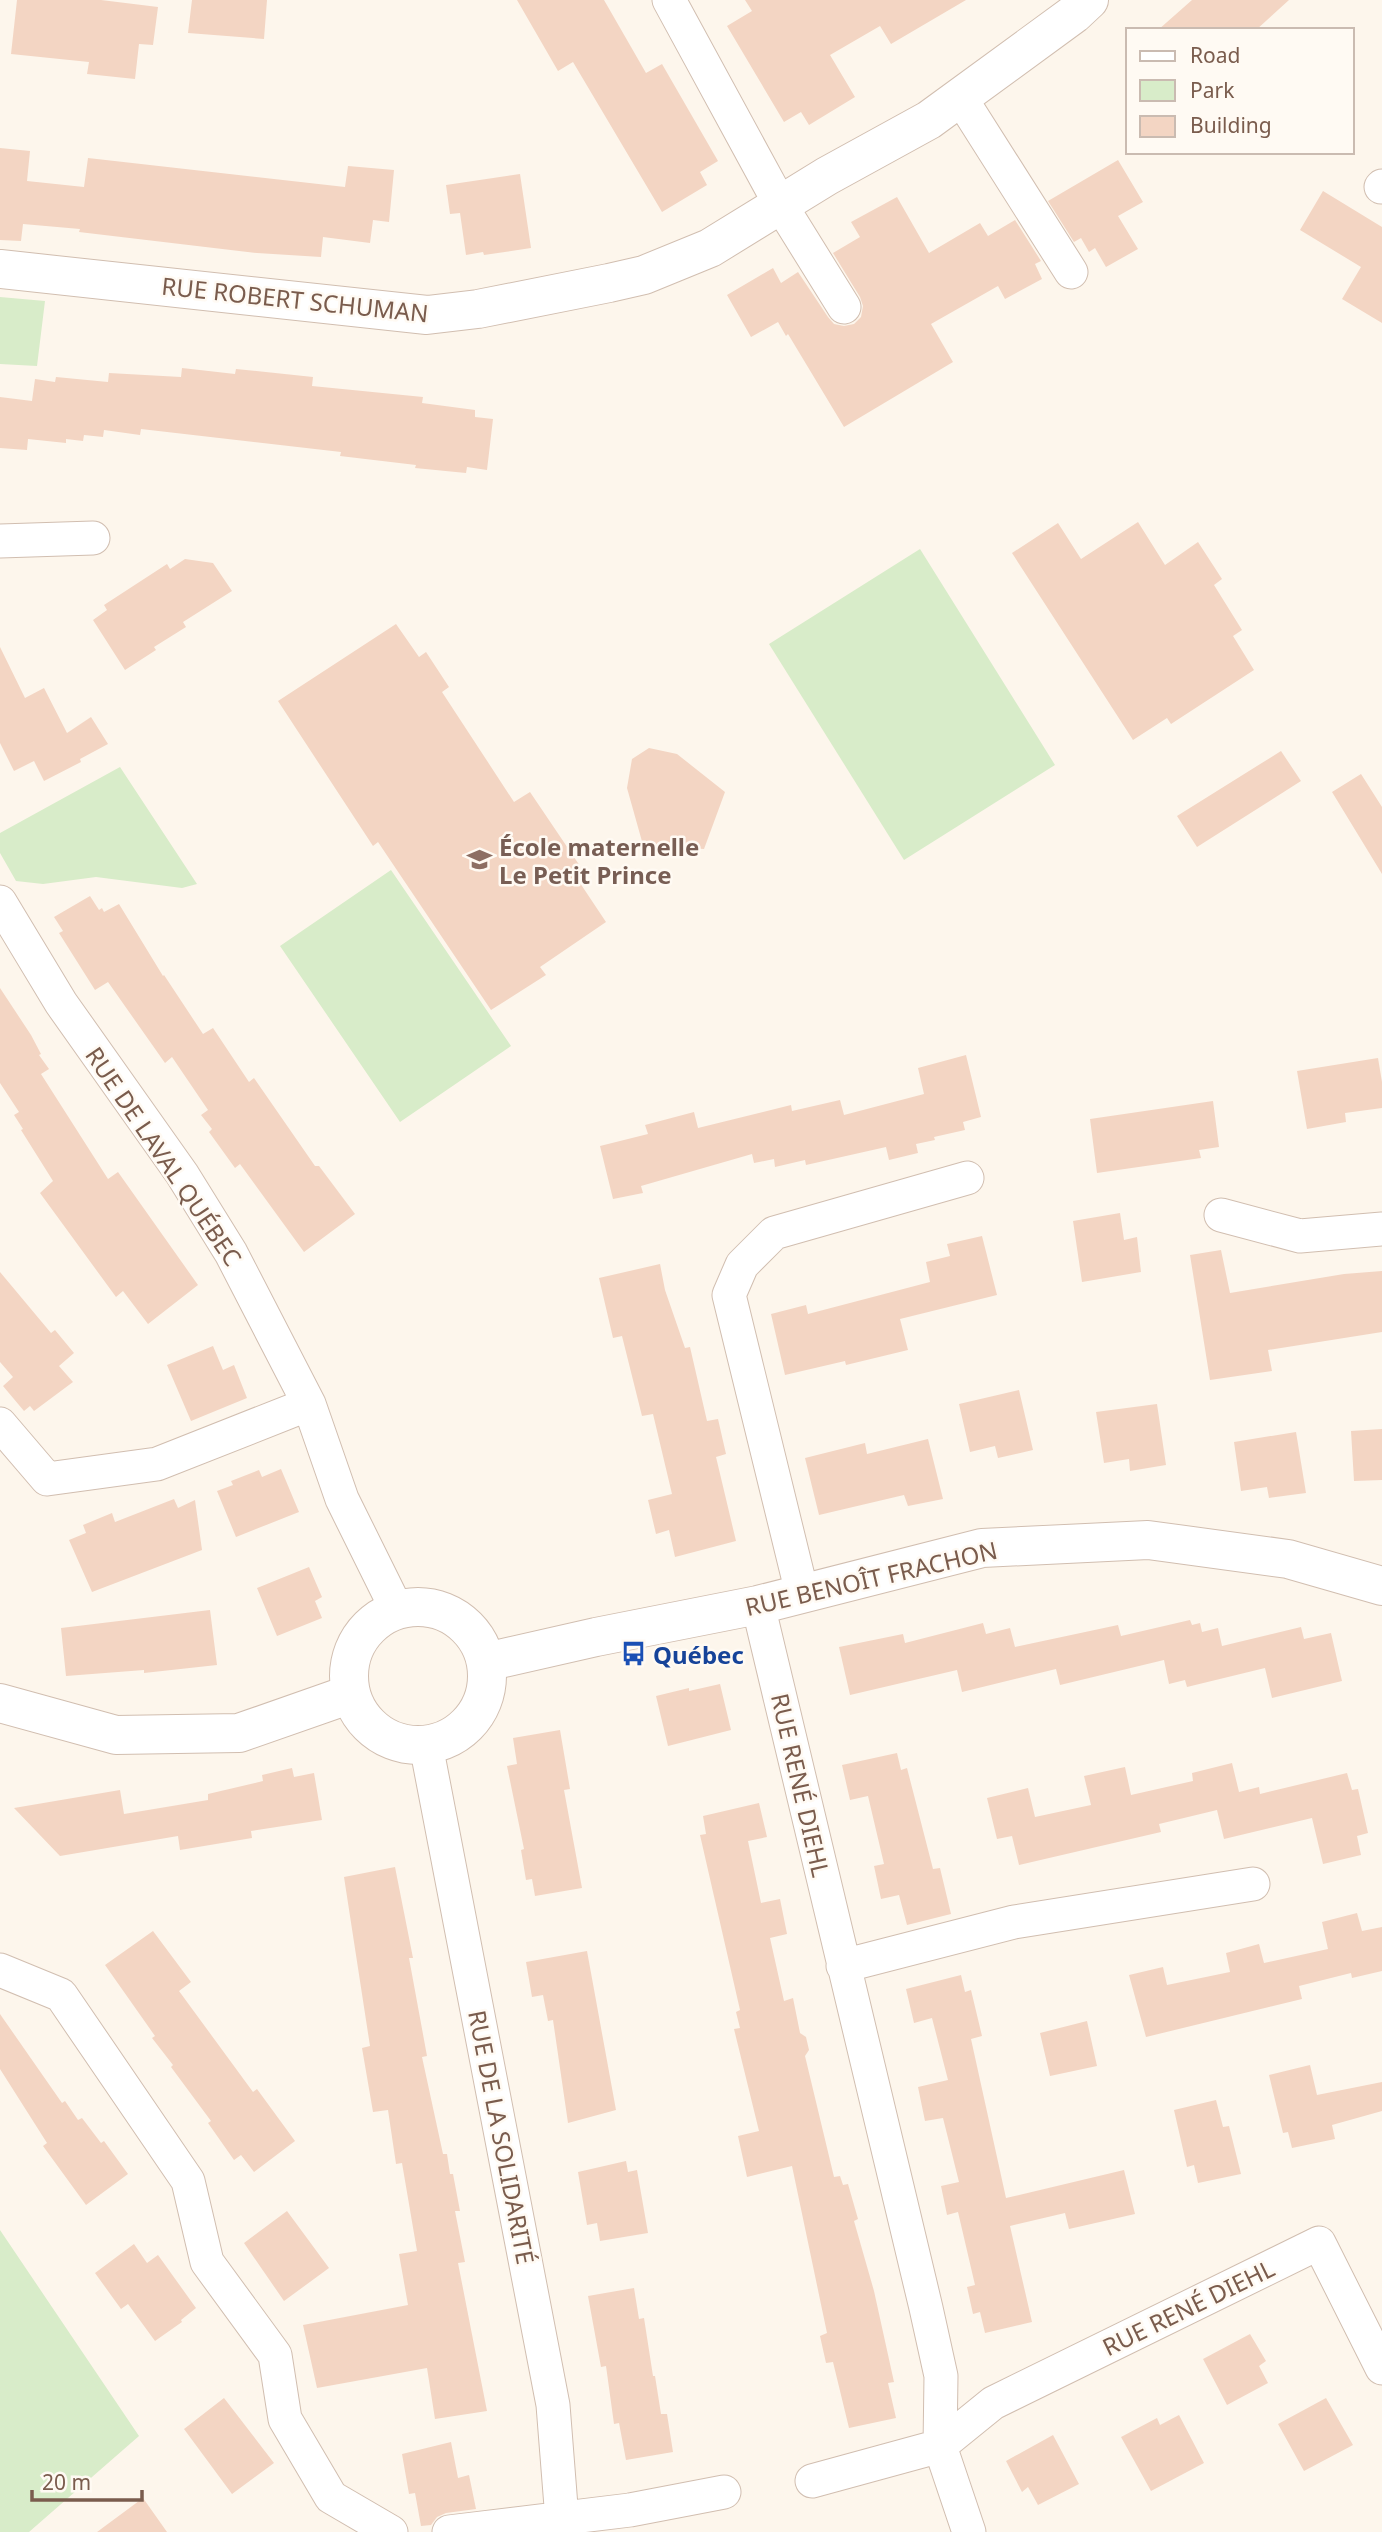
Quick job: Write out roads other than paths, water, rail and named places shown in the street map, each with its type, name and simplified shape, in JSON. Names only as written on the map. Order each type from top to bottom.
[{"type":"street","points":[[669,0],[780,204],[844,307]]},
{"type":"street","name":"RUE ROBERT SCHUMAN","points":[[0,269],[428,315],[478,309],[644,275],[710,248],[780,204],[929,120],[1074,14],[1089,0]]},
{"type":"street","points":[[960,97],[1071,272]]},
{"type":"street","points":[[0,541],[93,538]]},
{"type":"street","name":"RUE DE LAVAL QUÉBEC","points":[[0,902],[61,1003],[182,1174],[231,1253],[309,1404],[342,1499],[397,1610]]},
{"type":"street","points":[[802,1593],[729,1295],[742,1265],[774,1233],[967,1178]]},
{"type":"street","points":[[1221,1215],[1300,1236],[1382,1228]]},
{"type":"street","points":[[0,1424],[47,1479],[157,1464],[309,1404]]},
{"type":"street","name":"RUE BENOÎT FRACHON","points":[[486,1662],[758,1605],[982,1548],[1149,1540],[1288,1559],[1382,1586]]},
{"type":"street","name":"RUE RENÉ DIEHL","points":[[758,1605],[941,2376],[940,2446],[969,2532]]},
{"type":"street","points":[[420,1606],[443,1611],[463,1623],[478,1640],[486,1662],[487,1685],[481,1707],[467,1725],[448,1738],[426,1745],[403,1743],[381,1734],[363,1718],[352,1698],[349,1676],[352,1654],[362,1635],[378,1619],[397,1610],[420,1606]]},
{"type":"street","points":[[0,1703],[116,1735],[129,1735],[239,1732],[342,1697],[352,1698]]},
{"type":"street","name":"RUE DE LA SOLIDARITÉ","points":[[426,1745],[438,1796],[553,2405],[562,2524]]},
{"type":"street","points":[[843,1966],[1014,1922],[1254,1884]]},
{"type":"street","points":[[0,1970],[61,1995],[188,2181],[207,2262],[275,2356],[285,2419],[331,2497],[391,2532]]},
{"type":"street","name":"RUE RENÉ DIEHL","points":[[940,2446],[993,2403],[1319,2243],[1382,2368]]},
{"type":"street","points":[[813,2480],[940,2446]]},
{"type":"street","points":[[449,2532],[562,2524],[724,2492]]},
{"type":"place","name":"École maternelle Le Petit Prince","points":[[479,860]]},
{"type":"place","name":"Québec","points":[[633,1654]]}]
